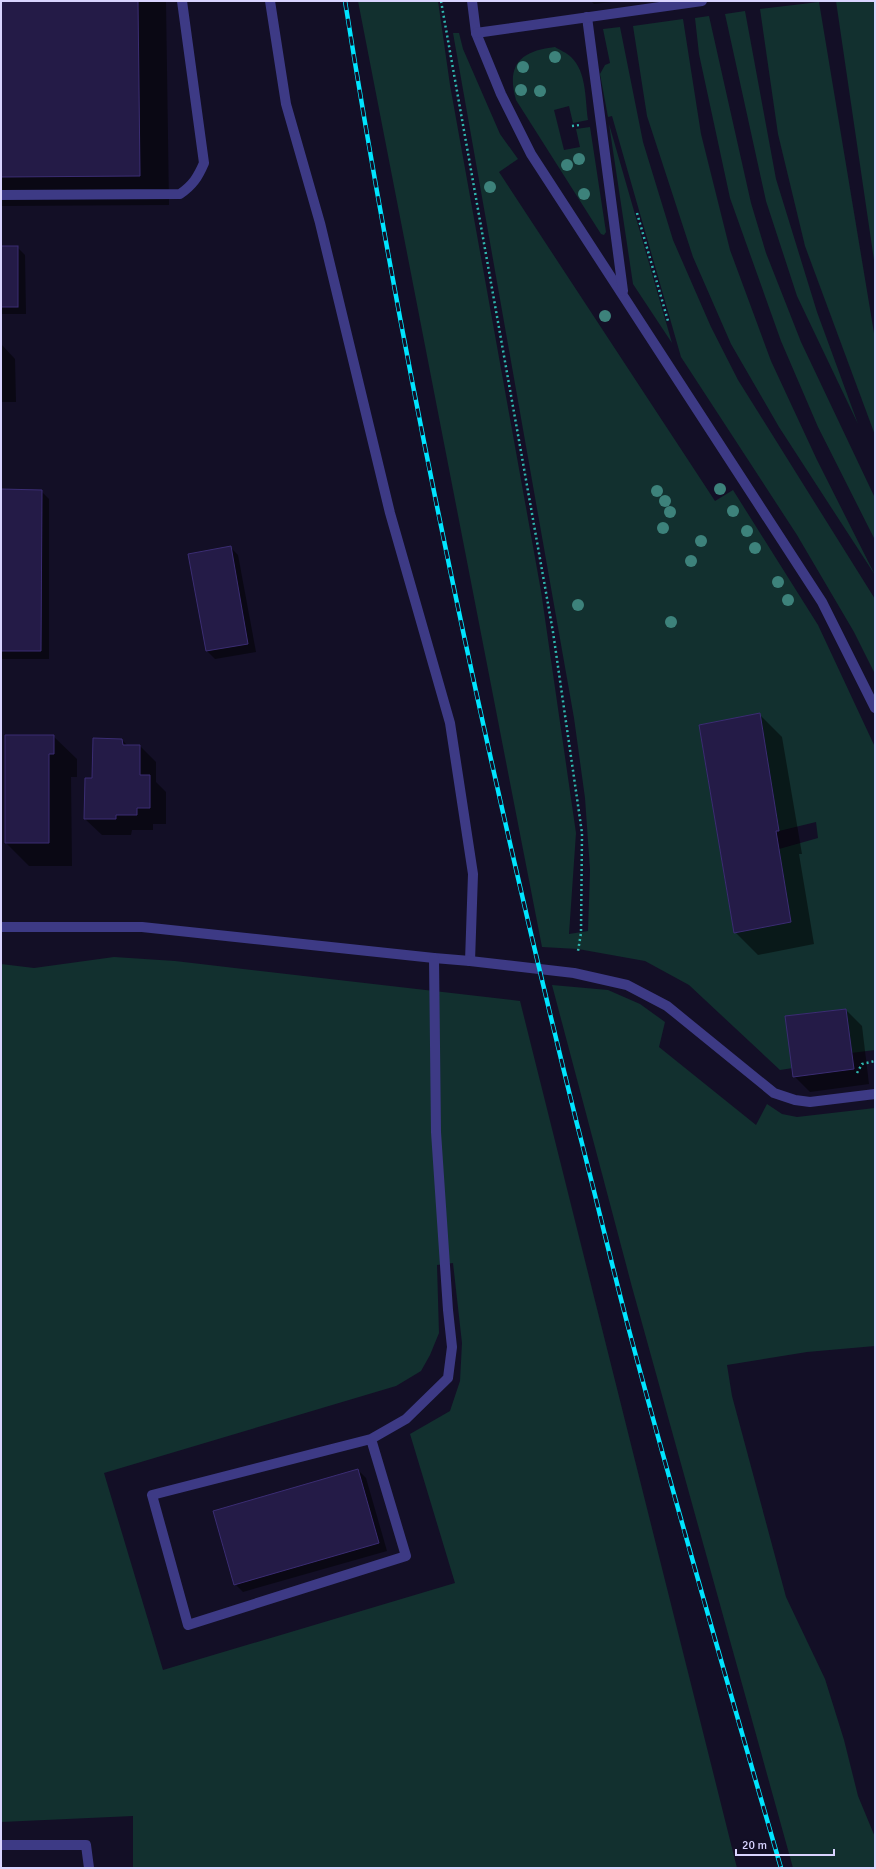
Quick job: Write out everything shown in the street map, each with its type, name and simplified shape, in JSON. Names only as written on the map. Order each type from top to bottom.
[{"type":"lane","points":[[1,195],[180,194],[191,187],[199,177],[204,164],[182,1]]},
{"type":"lane","points":[[270,1],[286,104],[320,223],[331,276],[390,514],[450,723],[473,874],[470,961]]},
{"type":"lane","points":[[472,1],[476,33],[501,94],[531,154],[623,293],[822,602],[875,708]]},
{"type":"lane","points":[[476,33],[702,1]]},
{"type":"lane","points":[[588,17],[623,293]]},
{"type":"lane","points":[[1,927],[142,927],[574,973],[627,985],[667,1006],[774,1093],[795,1100],[810,1102],[875,1094]]},
{"type":"lane","points":[[371,1439],[406,1556],[188,1625],[152,1495],[371,1439],[406,1419],[448,1378],[452,1347],[448,1310],[436,1132],[434,958]]},
{"type":"lane","points":[[1,1845],[86,1845],[89,1868]]},
{"type":"path","points":[[441,1],[553,632],[582,833],[580,933]]},
{"type":"path","points":[[850,1074],[857,1074],[862,1064],[875,1061]]},
{"type":"green space","points":[[358,1],[438,1],[450,85],[541,591],[576,833],[569,934],[588,931],[590,870],[585,798],[574,718],[453,33],[459,33],[463,49],[500,134],[518,159],[499,172],[715,501],[733,490],[818,625],[875,747],[875,1050],[851,1053],[846,1009],[786,1016],[793,1068],[780,1070],[689,985],[645,961],[578,949],[542,947]],"holes":[[[760,713],[779,831],[816,822],[818,838],[779,849],[791,921],[734,933],[699,725]]]},
{"type":"green space","points":[[836,1],[875,1],[875,267]]},
{"type":"green space","points":[[819,2],[875,339],[875,435],[805,246],[778,134],[760,9]]},
{"type":"green space","points":[[745,11],[776,179],[817,312],[858,424],[797,296],[766,201],[725,14]]},
{"type":"green space","points":[[709,16],[751,203],[766,253],[801,342],[875,498],[875,540],[818,427],[781,341],[730,198],[699,54],[695,18]]},
{"type":"green space","points":[[683,19],[701,134],[730,250],[771,361],[817,460],[875,575],[779,427],[731,344],[693,257],[647,116],[633,26]]},
{"type":"green space","points":[[620,27],[643,142],[673,240],[711,327],[738,380],[875,599],[875,674],[854,632],[797,535],[681,357],[612,116],[608,117],[600,74],[605,65],[610,63],[603,29]]},
{"type":"green space","points":[[555,47],[571,57],[580,70],[583,78],[588,120],[573,123],[569,106],[554,110],[564,150],[580,147],[576,129],[590,127],[606,232],[604,235],[601,234],[516,100],[513,88],[513,78],[515,69],[519,62],[525,56],[533,52]]},
{"type":"green space","points":[[609,124],[672,343],[633,284]]},
{"type":"green space","points":[[114,957],[175,961],[520,1001],[737,1868],[133,1868],[133,1816],[1,1822],[1,964],[34,968]],"holes":[[[453,1263],[462,1343],[460,1381],[450,1411],[410,1434],[455,1583],[163,1670],[104,1473],[396,1386],[421,1371],[430,1355],[439,1333],[437,1265]]]},
{"type":"green space","points":[[552,985],[608,990],[640,1004],[665,1022],[659,1047],[756,1125],[767,1104],[782,1114],[797,1117],[875,1108],[875,1346],[807,1352],[727,1365],[732,1396],[786,1597],[825,1679],[844,1740],[858,1796],[875,1837],[875,1868],[793,1868],[632,1287]]},
{"type":"building","points":[[1,1],[138,1],[140,176],[1,177]]},
{"type":"building","points":[[1,246],[18,246],[18,307],[1,307]]},
{"type":"building","points":[[1,489],[42,490],[41,651],[1,651]]},
{"type":"building","points":[[231,546],[248,644],[206,651],[188,554]]},
{"type":"building","points":[[760,713],[779,831],[776,831],[791,922],[734,933],[699,725]]},
{"type":"building","points":[[5,735],[54,735],[54,754],[49,754],[49,843],[5,843]]},
{"type":"building","points":[[93,738],[122,739],[123,745],[140,745],[140,775],[150,775],[150,808],[137,808],[137,815],[116,815],[116,819],[84,819],[85,778],[92,778]]},
{"type":"building","points":[[846,1009],[854,1069],[793,1077],[785,1016]]},
{"type":"building","points":[[358,1469],[379,1543],[234,1585],[213,1511]]},
{"type":"railway","points":[[345,1],[368,143],[421,425],[449,565],[510,845],[577,1124],[629,1330],[684,1532],[781,1868]]}]
